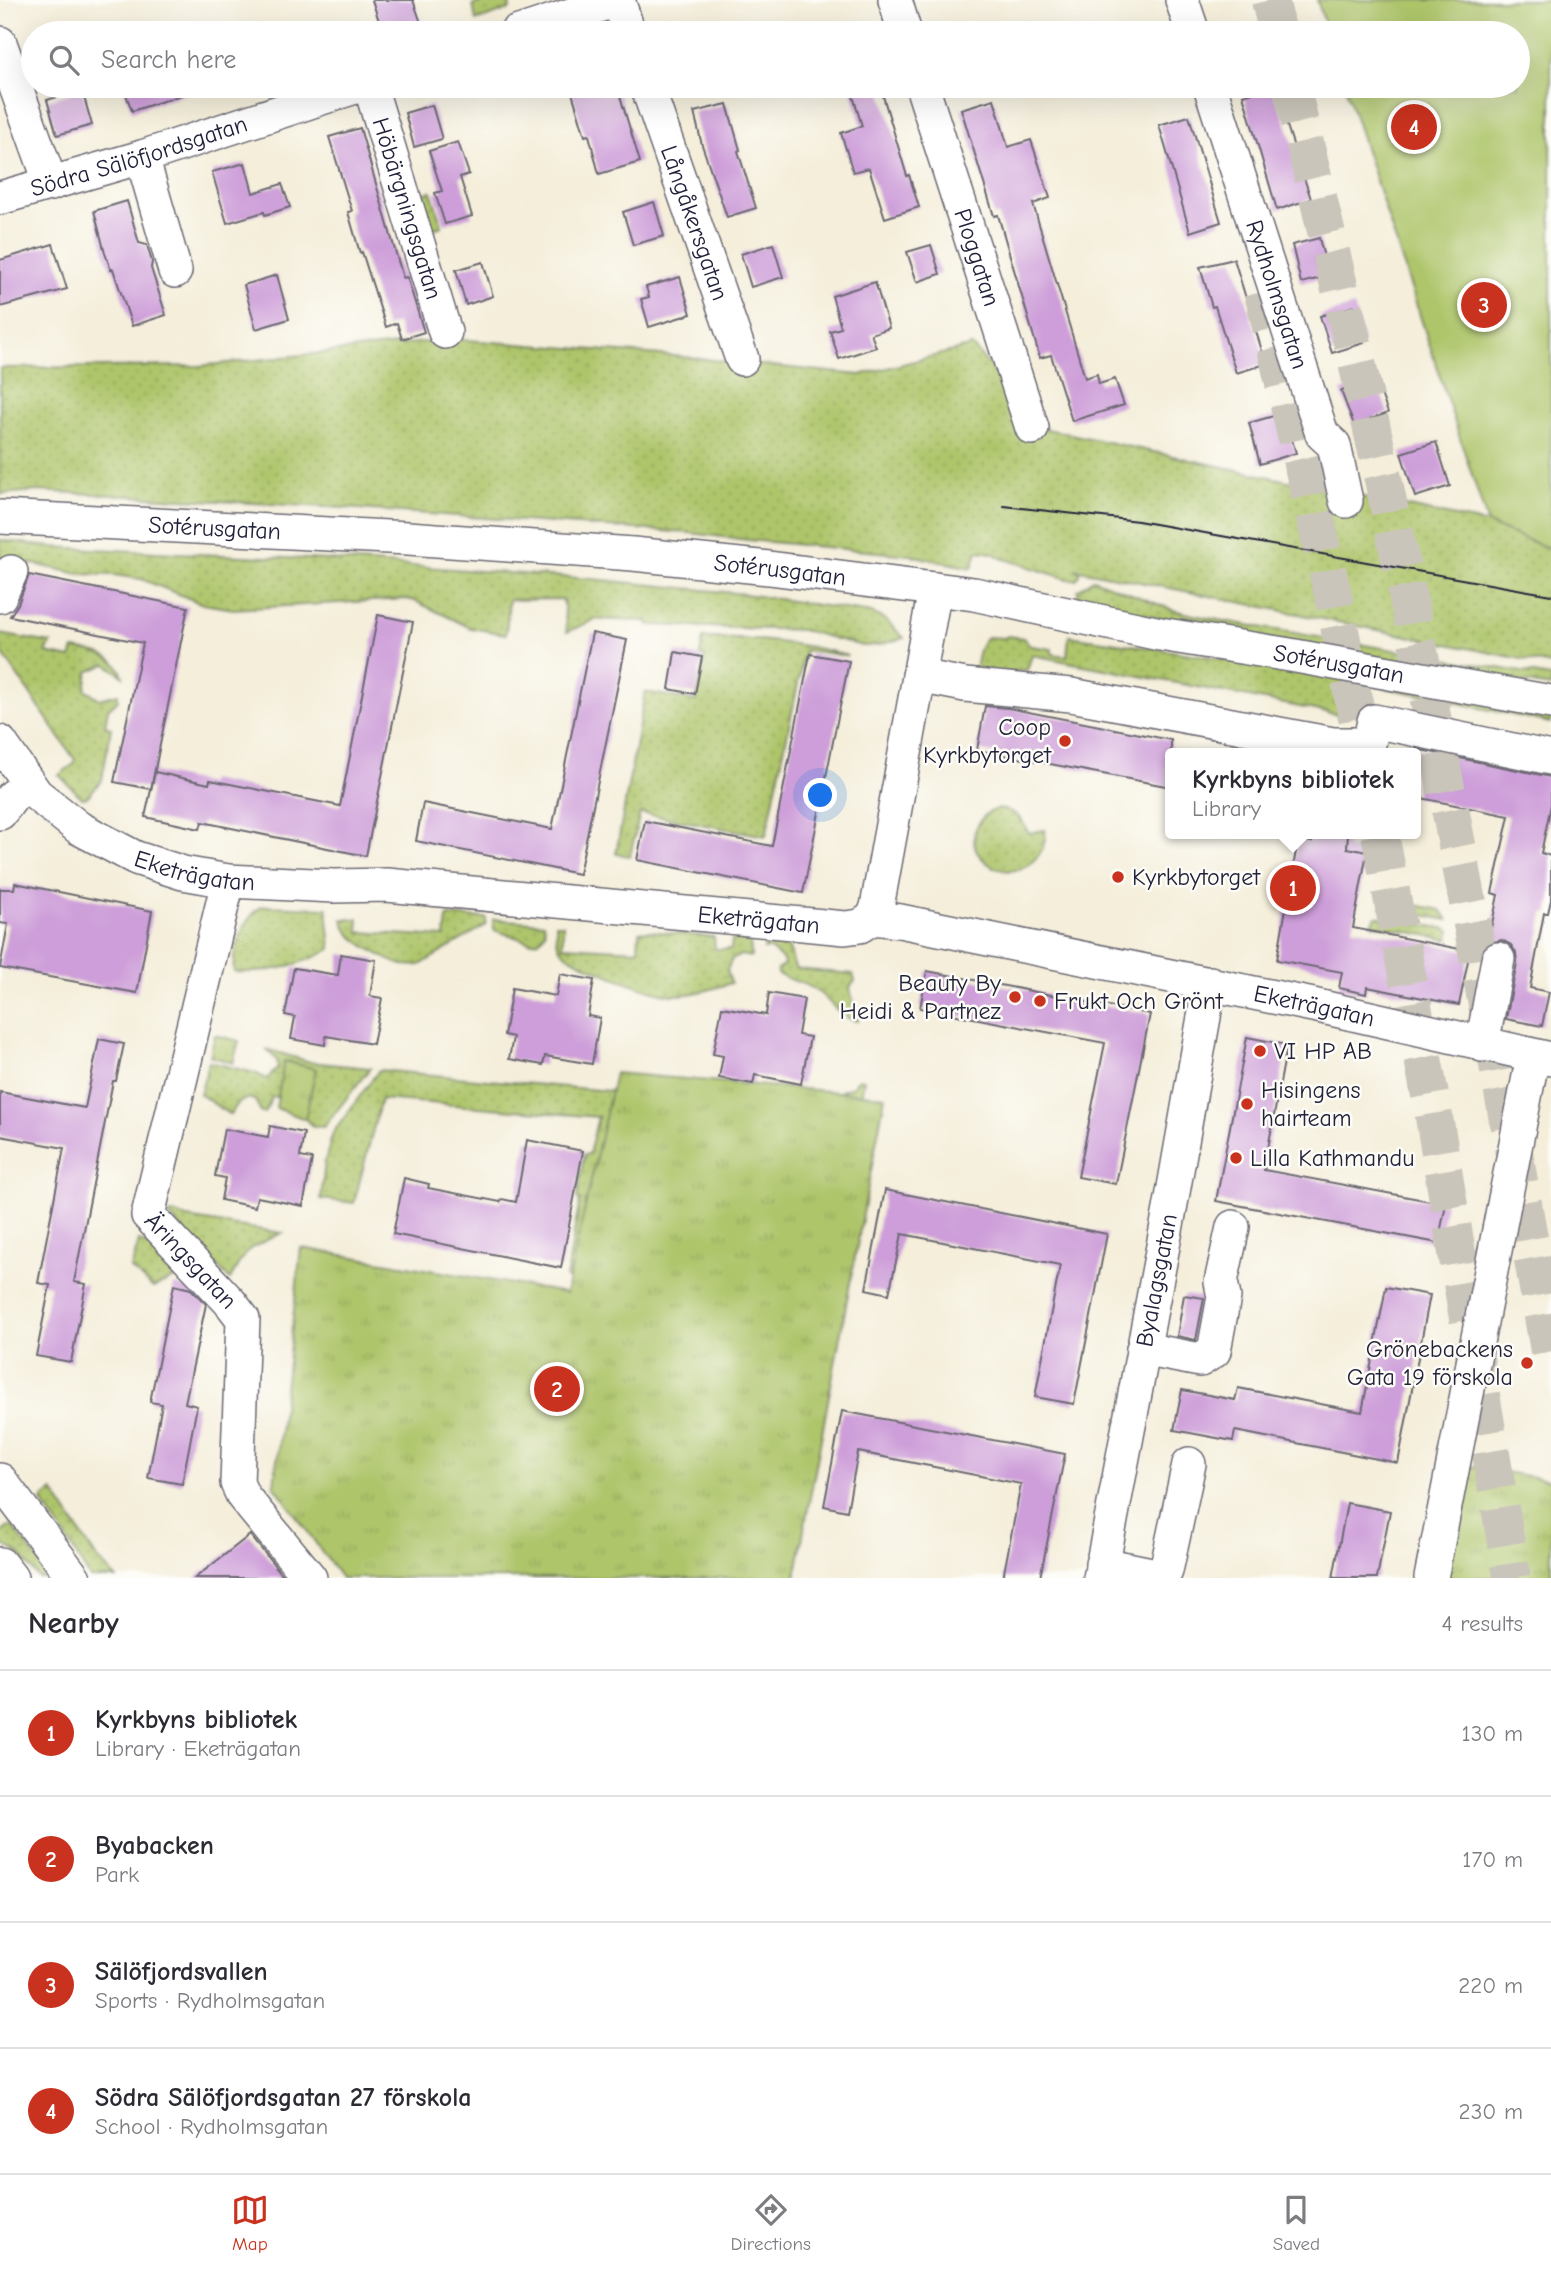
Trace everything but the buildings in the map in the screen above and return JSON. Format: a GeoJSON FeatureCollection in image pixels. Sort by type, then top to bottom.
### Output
{"type":"FeatureCollection","features":[{"type":"Feature","properties":{"kind":"street"},"geometry":{"type":"LineString","coordinates":[[553,21],[617,0],[625,21]]}},
{"type":"Feature","properties":{"kind":"street"},"geometry":{"type":"LineString","coordinates":[[895,0],[901,21]]}},
{"type":"Feature","properties":{"kind":"street"},"geometry":{"type":"LineString","coordinates":[[1182,0],[1189,21]]}},
{"type":"Feature","properties":{"kind":"street"},"geometry":{"type":"LineString","coordinates":[[0,43],[51,184]]}},
{"type":"Feature","properties":{"kind":"street","name":"Södra Sälöfjordsgatan"},"geometry":{"type":"LineString","coordinates":[[0,198],[142,157],[321,98]]}},
{"type":"Feature","properties":{"kind":"street","name":"Höbärgningsgatan"},"geometry":{"type":"LineString","coordinates":[[374,98],[445,332]]}},
{"type":"Feature","properties":{"kind":"street","name":"Långåkersgatan"},"geometry":{"type":"LineString","coordinates":[[651,98],[742,359]]}},
{"type":"Feature","properties":{"kind":"street","name":"Ploggatan"},"geometry":{"type":"LineString","coordinates":[[926,98],[1032,428]]}},
{"type":"Feature","properties":{"kind":"street","name":"Rydholmsgatan"},"geometry":{"type":"LineString","coordinates":[[1214,98],[1322,434],[1334,445],[1346,501]]}},
{"type":"Feature","properties":{"kind":"street"},"geometry":{"type":"LineString","coordinates":[[142,157],[175,271]]}},
{"type":"Feature","properties":{"kind":"street","name":"Sotérusgatan"},"geometry":{"type":"LineString","coordinates":[[0,517],[408,538],[620,553],[769,568],[974,594],[1160,634],[1290,654],[1551,702]]}},
{"type":"Feature","properties":{"kind":"street"},"geometry":{"type":"LineString","coordinates":[[873,918],[935,589]]}},
{"type":"Feature","properties":{"kind":"street"},"geometry":{"type":"LineString","coordinates":[[919,676],[965,685],[1071,695],[1334,744],[1369,744],[1374,721],[1551,758]]}},
{"type":"Feature","properties":{"kind":"street","name":"Eketrägatan"},"geometry":{"type":"LineString","coordinates":[[0,741],[36,794],[79,828],[136,858],[183,873],[228,881],[334,886],[387,885],[845,928],[860,926],[873,918],[900,921],[1210,983],[1542,1057]]}},
{"type":"Feature","properties":{"kind":"street"},"geometry":{"type":"LineString","coordinates":[[0,813],[13,796],[29,785]]}},
{"type":"Feature","properties":{"kind":"street","name":"Äringsgatan"},"geometry":{"type":"LineString","coordinates":[[228,881],[148,1215],[243,1319],[237,1483],[243,1496],[310,1578]]}},
{"type":"Feature","properties":{"kind":"street"},"geometry":{"type":"LineString","coordinates":[[1482,1045],[1498,959]]}},
{"type":"Feature","properties":{"kind":"street","name":"Byalagsgatan"},"geometry":{"type":"LineString","coordinates":[[1101,1571],[1210,983]]}},
{"type":"Feature","properties":{"kind":"street"},"geometry":{"type":"LineString","coordinates":[[1431,1578],[1542,1057]]}},
{"type":"Feature","properties":{"kind":"street"},"geometry":{"type":"LineString","coordinates":[[1143,1349],[1200,1360],[1214,1351],[1224,1297],[1221,1282],[1233,1227]]}},
{"type":"Feature","properties":{"kind":"street"},"geometry":{"type":"LineString","coordinates":[[1101,1571],[1156,1575],[1166,1571],[1189,1464]]}},
{"type":"Feature","properties":{"kind":"street"},"geometry":{"type":"LineString","coordinates":[[0,1480],[74,1578]]}},
{"type":"Feature","properties":{"kind":"street"},"geometry":{"type":"LineString","coordinates":[[0,1564],[11,1578]]}},
{"type":"Feature","properties":{"kind":"green space"},"geometry":{"type":"Polygon","coordinates":[[[491,0],[509,0],[510,9],[476,21],[473,5],[491,0]]]}},
{"type":"Feature","properties":{"kind":"green space"},"geometry":{"type":"Polygon","coordinates":[[[1317,0],[1551,0],[1551,549],[1488,524],[1349,98],[1530,98],[1530,21],[1324,21],[1317,0]]]}},
{"type":"Feature","properties":{"kind":"green space"},"geometry":{"type":"Polygon","coordinates":[[[431,191],[442,226],[431,230],[420,195],[431,191]]]}},
{"type":"Feature","properties":{"kind":"green space"},"geometry":{"type":"Polygon","coordinates":[[[453,339],[674,356],[860,375],[972,346],[1047,429],[1488,524],[1551,549],[1551,665],[1075,569],[1080,575],[1076,580],[1071,580],[1001,558],[993,553],[977,551],[972,568],[910,555],[690,533],[345,508],[38,491],[0,494],[0,368],[199,366],[453,339]]]}},
{"type":"Feature","properties":{"kind":"green space"},"geometry":{"type":"Polygon","coordinates":[[[0,540],[51,547],[329,560],[592,579],[745,594],[871,613],[886,620],[904,638],[863,646],[802,630],[650,625],[646,621],[596,619],[567,632],[563,599],[509,600],[506,634],[471,628],[406,599],[233,609],[203,604],[141,579],[79,574],[34,564],[21,565],[0,577],[0,540]]]}},
{"type":"Feature","properties":{"kind":"green space"},"geometry":{"type":"Polygon","coordinates":[[[1093,579],[1173,610],[1551,677],[1551,687],[1177,623],[1085,601],[1078,596],[1078,590],[1093,579]]]}},
{"type":"Feature","properties":{"kind":"green space"},"geometry":{"type":"Polygon","coordinates":[[[0,634],[51,643],[46,653],[71,658],[74,649],[103,655],[120,669],[123,676],[106,664],[88,672],[85,689],[100,699],[118,694],[118,700],[108,709],[105,726],[111,728],[102,780],[87,797],[82,798],[59,775],[74,764],[75,760],[0,650],[0,634]]]}},
{"type":"Feature","properties":{"kind":"green space"},"geometry":{"type":"Polygon","coordinates":[[[1069,636],[1310,673],[1551,716],[1551,723],[1358,682],[1346,716],[1032,655],[1027,670],[994,676],[976,674],[978,654],[984,640],[987,637],[1023,638],[1031,646],[1052,649],[1052,654],[1067,656],[1069,636]]]}},
{"type":"Feature","properties":{"kind":"green space"},"geometry":{"type":"Polygon","coordinates":[[[703,638],[794,644],[848,656],[805,650],[766,836],[640,813],[630,856],[616,854],[645,692],[696,701],[705,656],[700,655],[703,638]]]}},
{"type":"Feature","properties":{"kind":"green space"},"geometry":{"type":"Polygon","coordinates":[[[999,809],[1017,816],[1028,833],[1045,830],[1042,850],[1027,866],[1002,870],[982,858],[976,848],[974,837],[978,825],[989,813],[999,809]]]}},
{"type":"Feature","properties":{"kind":"green space"},"geometry":{"type":"Polygon","coordinates":[[[1392,901],[1441,910],[1448,920],[1382,907],[1392,901]]]}},
{"type":"Feature","properties":{"kind":"green space"},"geometry":{"type":"Polygon","coordinates":[[[263,906],[327,908],[331,949],[309,960],[284,967],[259,972],[234,972],[235,955],[241,935],[250,917],[263,906]]]}},
{"type":"Feature","properties":{"kind":"green space"},"geometry":{"type":"Polygon","coordinates":[[[449,916],[486,918],[486,925],[420,965],[403,965],[375,953],[354,938],[343,919],[358,919],[359,932],[445,937],[449,916]]]}},
{"type":"Feature","properties":{"kind":"green space"},"geometry":{"type":"Polygon","coordinates":[[[1376,916],[1447,929],[1450,931],[1449,940],[1372,924],[1376,916]]]}},
{"type":"Feature","properties":{"kind":"green space"},"geometry":{"type":"Polygon","coordinates":[[[493,919],[544,923],[545,932],[539,941],[530,942],[494,930],[493,919]]]}},
{"type":"Feature","properties":{"kind":"green space"},"geometry":{"type":"Polygon","coordinates":[[[556,924],[563,924],[563,946],[638,950],[639,932],[649,931],[714,937],[715,949],[731,949],[732,940],[750,941],[751,957],[741,955],[732,959],[727,970],[731,983],[673,995],[649,990],[614,977],[569,956],[558,944],[556,924]]]}},
{"type":"Feature","properties":{"kind":"green space"},"geometry":{"type":"Polygon","coordinates":[[[766,944],[787,946],[796,969],[853,974],[855,981],[850,991],[858,1012],[858,1021],[845,1016],[814,989],[778,974],[777,970],[784,965],[783,960],[770,949],[764,949],[766,944]]]}},
{"type":"Feature","properties":{"kind":"green space"},"geometry":{"type":"Polygon","coordinates":[[[215,1035],[239,1041],[233,1063],[210,1056],[215,1035]]]}},
{"type":"Feature","properties":{"kind":"green space"},"geometry":{"type":"Polygon","coordinates":[[[266,1049],[310,1062],[370,1068],[324,1127],[313,1126],[305,1119],[315,1069],[286,1061],[278,1097],[272,1097],[265,1113],[261,1113],[256,1101],[249,1098],[239,1102],[230,1115],[200,1094],[209,1062],[255,1073],[267,1079],[278,1068],[277,1060],[266,1049]]]}},
{"type":"Feature","properties":{"kind":"green space"},"geometry":{"type":"Polygon","coordinates":[[[284,1061],[316,1069],[305,1119],[276,1108],[284,1061]]]}},
{"type":"Feature","properties":{"kind":"green space"},"geometry":{"type":"Polygon","coordinates":[[[379,1070],[784,1107],[823,1098],[852,1087],[859,1079],[864,1080],[813,1359],[791,1362],[566,1278],[580,1200],[577,1198],[584,1155],[589,1154],[598,1117],[381,1099],[354,1203],[321,1199],[325,1161],[333,1133],[379,1070]]]}},
{"type":"Feature","properties":{"kind":"green space"},"geometry":{"type":"Polygon","coordinates":[[[615,1073],[885,1096],[795,1578],[341,1578],[274,1485],[301,1248],[566,1293],[615,1073]]]}},
{"type":"Feature","properties":{"kind":"green space"},"geometry":{"type":"Polygon","coordinates":[[[173,1213],[187,1218],[282,1233],[250,1250],[240,1261],[230,1280],[169,1215],[173,1213]]]}},
{"type":"Feature","properties":{"kind":"green space"},"geometry":{"type":"Polygon","coordinates":[[[139,1241],[153,1248],[155,1245],[169,1258],[167,1262],[174,1268],[178,1265],[183,1274],[153,1288],[131,1269],[139,1241]]]}},
{"type":"Feature","properties":{"kind":"green space"},"geometry":{"type":"Polygon","coordinates":[[[1464,1465],[1551,1480],[1551,1578],[1443,1578],[1464,1465]]]}},
{"type":"Feature","properties":{"kind":"green space"},"geometry":{"type":"Polygon","coordinates":[[[53,1491],[96,1557],[116,1578],[90,1578],[42,1502],[43,1498],[53,1491]]]}},
{"type":"Feature","properties":{"kind":"green space"},"geometry":{"type":"Polygon","coordinates":[[[11,1525],[52,1578],[39,1578],[19,1554],[0,1543],[0,1534],[11,1525]]]}},
{"type":"Feature","properties":{"kind":"tunnel"},"geometry":{"type":"LineString","coordinates":[[1270,0],[1275,21]]}},
{"type":"Feature","properties":{"kind":"tunnel"},"geometry":{"type":"LineString","coordinates":[[1294,98],[1359,372],[1418,647],[1551,1362]]}},
{"type":"Feature","properties":{"kind":"tunnel"},"geometry":{"type":"LineString","coordinates":[[1263,292],[1334,600],[1363,748]]}},
{"type":"Feature","properties":{"kind":"tunnel"},"geometry":{"type":"LineString","coordinates":[[1381,839],[1433,1111],[1512,1578]]}},
{"type":"Feature","properties":{"kind":"tram line"},"geometry":{"type":"LineString","coordinates":[[1004,506],[1138,521],[1551,595]]}},
{"type":"Feature","properties":{"kind":"place","name":"Södra Sälöfjordsgatan 27 förskola"},"geometry":{"type":"Point","coordinates":[1414,127]}},
{"type":"Feature","properties":{"kind":"place","name":"Sälöfjordsvallen"},"geometry":{"type":"Point","coordinates":[1484,305]}},
{"type":"Feature","properties":{"kind":"place","name":"Coop Kyrkbytorget"},"geometry":{"type":"Point","coordinates":[1065,741]}},
{"type":"Feature","properties":{"kind":"place","name":"Kyrkbytorget"},"geometry":{"type":"Point","coordinates":[1118,877]}},
{"type":"Feature","properties":{"kind":"place","name":"Kyrkbyns bibliotek"},"geometry":{"type":"Point","coordinates":[1293,888]}},
{"type":"Feature","properties":{"kind":"place","name":"Beauty By Heidi & Partnez"},"geometry":{"type":"Point","coordinates":[1015,997]}},
{"type":"Feature","properties":{"kind":"place","name":"Frukt Och Grönt"},"geometry":{"type":"Point","coordinates":[1040,1001]}},
{"type":"Feature","properties":{"kind":"place","name":"VI HP AB"},"geometry":{"type":"Point","coordinates":[1260,1051]}},
{"type":"Feature","properties":{"kind":"place","name":"Hisingens hairteam"},"geometry":{"type":"Point","coordinates":[1247,1104]}},
{"type":"Feature","properties":{"kind":"place","name":"Lilla Kathmandu"},"geometry":{"type":"Point","coordinates":[1236,1158]}},
{"type":"Feature","properties":{"kind":"place","name":"Grönebackens Gata 19 förskola"},"geometry":{"type":"Point","coordinates":[1527,1363]}},
{"type":"Feature","properties":{"kind":"place","name":"Byabacken"},"geometry":{"type":"Point","coordinates":[557,1389]}}]}
